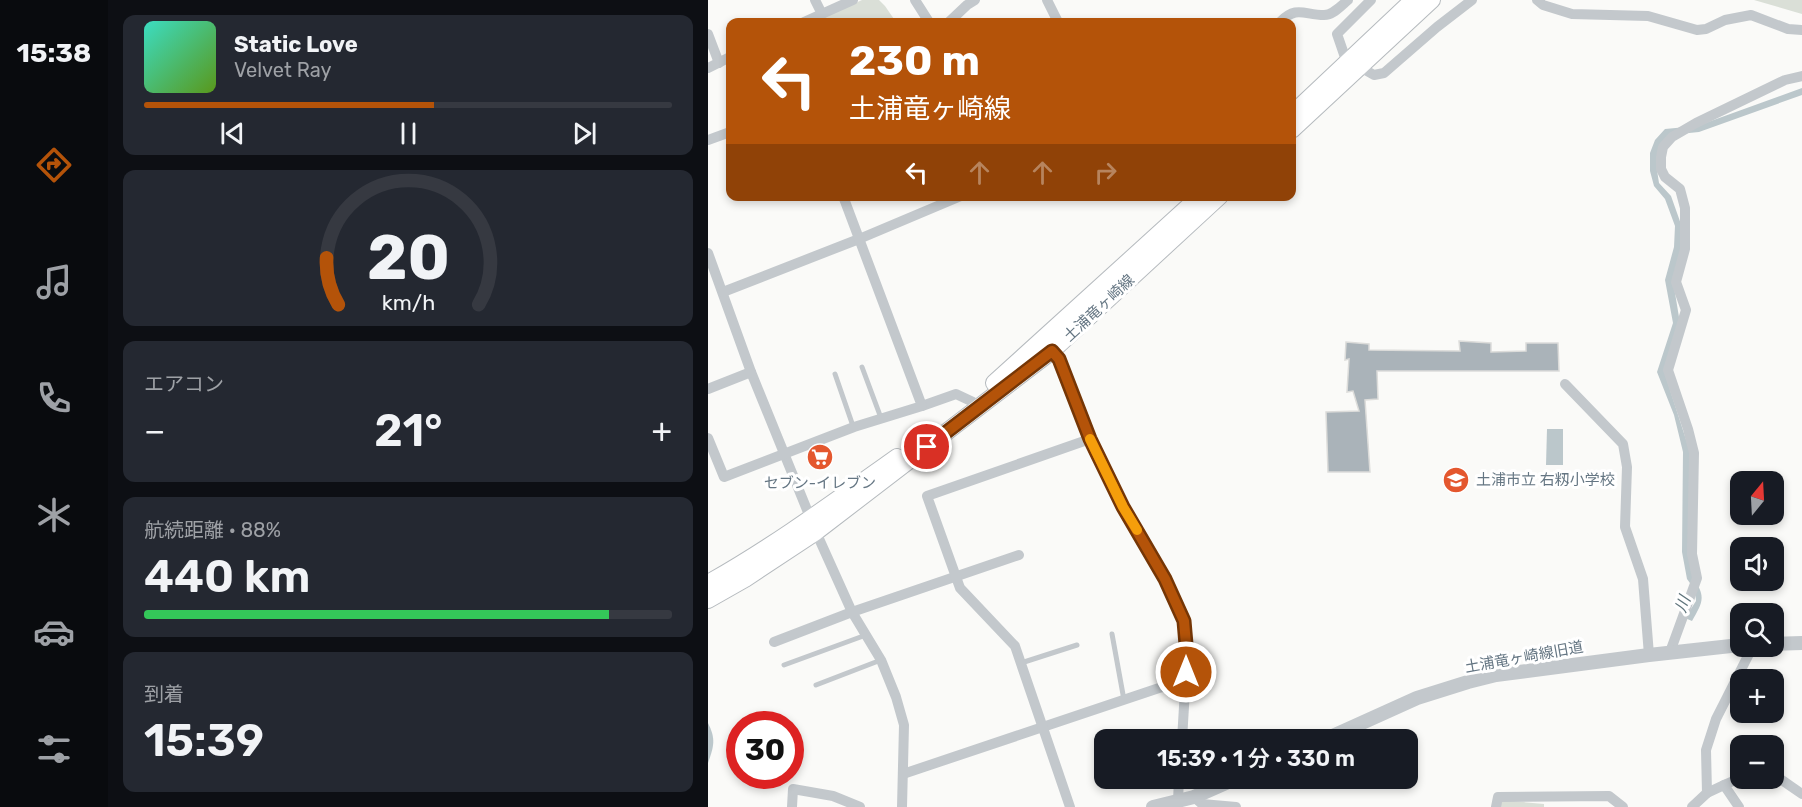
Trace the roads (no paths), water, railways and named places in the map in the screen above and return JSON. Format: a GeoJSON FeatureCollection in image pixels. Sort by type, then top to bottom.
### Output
{"type":"FeatureCollection","features":[{"type":"Feature","properties":{"kind":"main road"},"geometry":{"type":"LineString","coordinates":[[1296,126],[1413,0]]}},
{"type":"Feature","properties":{"kind":"main road"},"geometry":{"type":"LineString","coordinates":[[1296,111],[1432,0]]}},
{"type":"Feature","properties":{"kind":"main road","name":"土浦竜ヶ崎線"},"geometry":{"type":"LineString","coordinates":[[708,600],[745,579],[1048,345],[1195,201]]}},
{"type":"Feature","properties":{"kind":"main road","name":"土浦竜ヶ崎線"},"geometry":{"type":"LineString","coordinates":[[708,583],[814,525],[1048,345],[1214,201]]}},
{"type":"Feature","properties":{"kind":"street"},"geometry":{"type":"LineString","coordinates":[[815,0],[822,14]]}},
{"type":"Feature","properties":{"kind":"street"},"geometry":{"type":"LineString","coordinates":[[813,18],[853,0]]}},
{"type":"Feature","properties":{"kind":"street"},"geometry":{"type":"LineString","coordinates":[[915,0],[926,18]]}},
{"type":"Feature","properties":{"kind":"street"},"geometry":{"type":"LineString","coordinates":[[953,18],[975,0]]}},
{"type":"Feature","properties":{"kind":"street"},"geometry":{"type":"LineString","coordinates":[[1047,0],[1056,18]]}},
{"type":"Feature","properties":{"kind":"street"},"geometry":{"type":"LineString","coordinates":[[1284,18],[1297,11],[1325,15],[1334,12],[1348,0]]}},
{"type":"Feature","properties":{"kind":"street"},"geometry":{"type":"LineString","coordinates":[[1371,0],[1337,34],[1354,65],[1374,75],[1384,73],[1472,0]]}},
{"type":"Feature","properties":{"kind":"street"},"geometry":{"type":"LineString","coordinates":[[1537,0],[1543,5],[1572,14],[1648,16],[1697,30],[1706,29],[1725,20],[1751,15],[1788,29],[1802,30]]}},
{"type":"Feature","properties":{"kind":"street"},"geometry":{"type":"LineString","coordinates":[[708,34],[719,63]]}},
{"type":"Feature","properties":{"kind":"street"},"geometry":{"type":"LineString","coordinates":[[708,68],[726,59]]}},
{"type":"Feature","properties":{"kind":"street"},"geometry":{"type":"LineString","coordinates":[[1671,652],[1697,578],[1692,554],[1694,453],[1668,370],[1686,310],[1676,282],[1685,249],[1685,208],[1680,189],[1665,177],[1660,169],[1661,157],[1664,147],[1672,137],[1696,123],[1785,80],[1802,76]]}},
{"type":"Feature","properties":{"kind":"street"},"geometry":{"type":"LineString","coordinates":[[708,140],[726,133]]}},
{"type":"Feature","properties":{"kind":"street"},"geometry":{"type":"LineString","coordinates":[[845,201],[922,406]]}},
{"type":"Feature","properties":{"kind":"street"},"geometry":{"type":"LineString","coordinates":[[723,292],[949,201]]}},
{"type":"Feature","properties":{"kind":"street"},"geometry":{"type":"LineString","coordinates":[[708,253],[751,372],[814,525],[852,612],[881,660],[896,697],[904,725],[902,807]]}},
{"type":"Feature","properties":{"kind":"street"},"geometry":{"type":"LineString","coordinates":[[1048,345],[1059,359],[1090,439],[1123,507],[1165,579],[1184,621],[1187,656],[1183,729]]}},
{"type":"Feature","properties":{"kind":"street"},"geometry":{"type":"LineString","coordinates":[[708,389],[751,372]]}},
{"type":"Feature","properties":{"kind":"street"},"geometry":{"type":"LineString","coordinates":[[1565,384],[1623,444],[1627,467],[1625,527],[1643,579],[1649,655]]}},
{"type":"Feature","properties":{"kind":"street"},"geometry":{"type":"LineString","coordinates":[[708,438],[724,477],[854,427],[956,394],[973,402]]}},
{"type":"Feature","properties":{"kind":"street"},"geometry":{"type":"LineString","coordinates":[[1070,807],[1015,646],[960,588],[927,496],[1090,439]]}},
{"type":"Feature","properties":{"kind":"street"},"geometry":{"type":"LineString","coordinates":[[774,642],[852,612],[1019,555]]}},
{"type":"Feature","properties":{"kind":"street"},"geometry":{"type":"LineString","coordinates":[[1784,644],[1802,643]]}},
{"type":"Feature","properties":{"kind":"street","name":"土浦竜ヶ崎線旧道"},"geometry":{"type":"LineString","coordinates":[[1346,729],[1418,698],[1468,682],[1529,670],[1730,646]]}},
{"type":"Feature","properties":{"kind":"street"},"geometry":{"type":"LineString","coordinates":[[1707,793],[1706,750],[1716,719],[1747,657]]}},
{"type":"Feature","properties":{"kind":"street"},"geometry":{"type":"LineString","coordinates":[[903,774],[1162,687],[1185,689]]}},
{"type":"Feature","properties":{"kind":"street"},"geometry":{"type":"LineString","coordinates":[[1692,807],[1707,793],[1730,782]]}},
{"type":"Feature","properties":{"kind":"street"},"geometry":{"type":"LineString","coordinates":[[1784,782],[1802,794]]}},
{"type":"Feature","properties":{"kind":"street"},"geometry":{"type":"LineString","coordinates":[[1724,785],[1739,807]]}},
{"type":"Feature","properties":{"kind":"street"},"geometry":{"type":"LineString","coordinates":[[792,807],[793,789],[833,796],[860,807]]}},
{"type":"Feature","properties":{"kind":"street"},"geometry":{"type":"LineString","coordinates":[[1178,801],[1179,789]]}},
{"type":"Feature","properties":{"kind":"street"},"geometry":{"type":"LineString","coordinates":[[1153,807],[1194,797],[1212,789]]}},
{"type":"Feature","properties":{"kind":"street"},"geometry":{"type":"LineString","coordinates":[[1496,807],[1498,797],[1610,796],[1623,807]]}},
{"type":"Feature","properties":{"kind":"street"},"geometry":{"type":"LineString","coordinates":[[1194,797],[1202,804],[1236,807]]}},
{"type":"Feature","properties":{"kind":"lane"},"geometry":{"type":"LineString","coordinates":[[862,367],[881,418]]}},
{"type":"Feature","properties":{"kind":"lane"},"geometry":{"type":"LineString","coordinates":[[835,374],[854,427]]}},
{"type":"Feature","properties":{"kind":"lane"},"geometry":{"type":"LineString","coordinates":[[1112,634],[1124,700]]}},
{"type":"Feature","properties":{"kind":"lane"},"geometry":{"type":"LineString","coordinates":[[784,665],[866,635]]}},
{"type":"Feature","properties":{"kind":"lane"},"geometry":{"type":"LineString","coordinates":[[1021,663],[1077,645]]}},
{"type":"Feature","properties":{"kind":"lane"},"geometry":{"type":"LineString","coordinates":[[816,685],[881,660]]}},
{"type":"Feature","properties":{"kind":"place","name":"セブン-イレブン"},"geometry":{"type":"Point","coordinates":[820,457]}},
{"type":"Feature","properties":{"kind":"place","name":"土浦市立 右籾小学校"},"geometry":{"type":"Point","coordinates":[1456,480]}},
{"type":"Feature","properties":{"kind":"water label","name":"川"},"geometry":{"type":"Point","coordinates":[1682,604]}}]}
